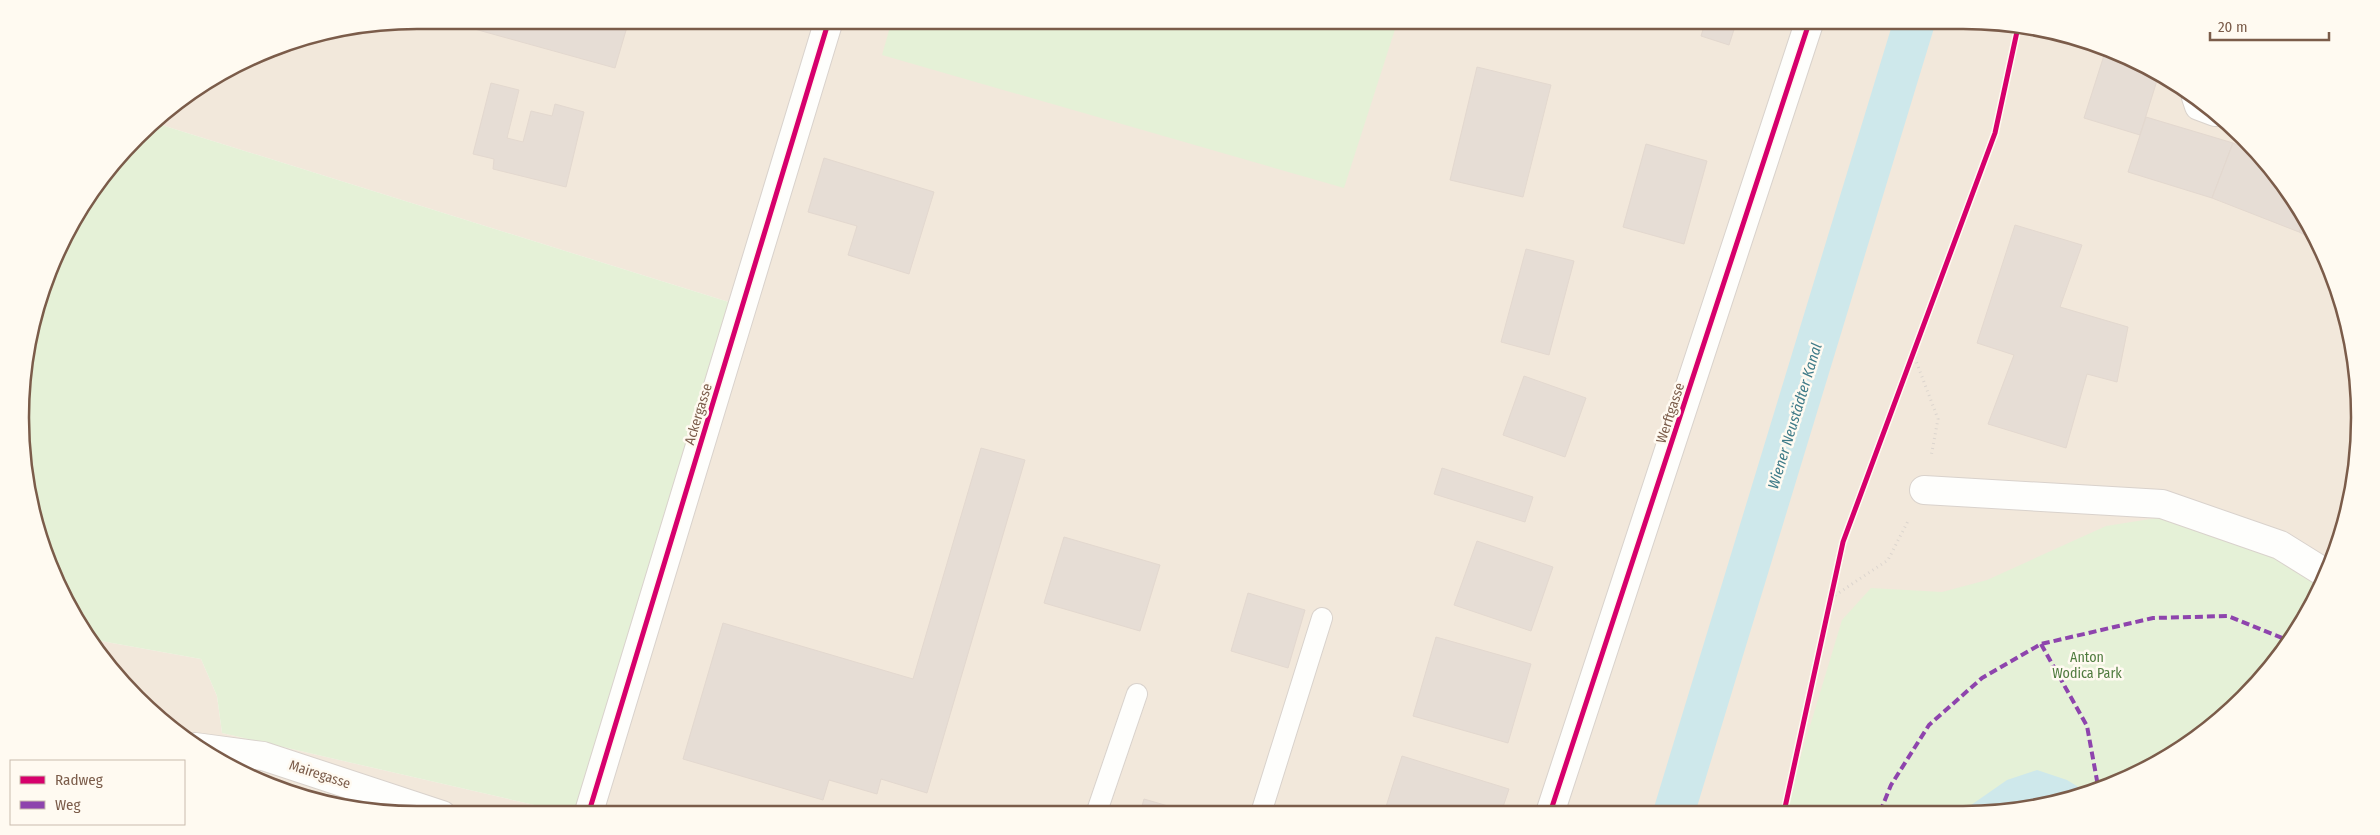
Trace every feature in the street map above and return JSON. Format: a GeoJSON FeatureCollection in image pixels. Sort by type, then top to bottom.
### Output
{"type":"FeatureCollection","features":[{"type":"Feature","properties":{"kind":"street","name":"Ackergasse"},"geometry":{"type":"LineString","coordinates":[[591,806],[826,29]]}},
{"type":"Feature","properties":{"kind":"street","name":"Werftgasse"},"geometry":{"type":"LineString","coordinates":[[1552,806],[1807,29]]}},
{"type":"Feature","properties":{"kind":"street"},"geometry":{"type":"LineString","coordinates":[[1924,490],[2162,504],[2280,545],[2320,570]]}},
{"type":"Feature","properties":{"kind":"street","name":"Mairegasse"},"geometry":{"type":"LineString","coordinates":[[216,750],[263,756],[414,806]]}},
{"type":"Feature","properties":{"kind":"lane"},"geometry":{"type":"LineString","coordinates":[[1263,806],[1322,618]]}},
{"type":"Feature","properties":{"kind":"lane"},"geometry":{"type":"LineString","coordinates":[[1099,806],[1137,694]]}},
{"type":"Feature","properties":{"kind":"path"},"geometry":{"type":"LineString","coordinates":[[1909,362],[1916,344]]}},
{"type":"Feature","properties":{"kind":"path"},"geometry":{"type":"LineString","coordinates":[[1828,607],[1832,588]]}},
{"type":"Feature","properties":{"kind":"shaded area"},"geometry":{"type":"Polygon","coordinates":[[[1962,29],[2013,32],[2038,36],[2087,49],[2111,58],[2157,81],[2178,94],[2219,125],[2255,161],[2271,181],[2299,223],[2311,246],[2322,269],[2338,317],[2348,367],[2350,392],[2351,418],[2348,468],[2338,518],[2322,566],[2299,612],[2286,633],[2255,674],[2219,710],[2178,741],[2157,754],[2111,777],[2087,786],[2038,799],[2013,803],[1962,806],[592,806],[732,303],[161,125],[202,94],[223,81],[269,58],[293,49],[342,36],[392,30],[1962,29]]]}},
{"type":"Feature","properties":{"kind":"shaded area"},"geometry":{"type":"Polygon","coordinates":[[[100,642],[201,659],[217,696],[222,733],[539,806],[418,806],[367,803],[342,799],[293,786],[269,777],[223,754],[181,726],[161,710],[125,674],[100,642]]]}},
{"type":"Feature","properties":{"kind":"green space"},"geometry":{"type":"Polygon","coordinates":[[[889,29],[1395,29],[1344,188],[882,55],[889,29]]]}},
{"type":"Feature","properties":{"kind":"green space"},"geometry":{"type":"Polygon","coordinates":[[[161,125],[732,303],[581,806],[539,806],[222,733],[217,696],[201,659],[101,641],[81,612],[69,589],[58,566],[42,518],[32,468],[30,443],[29,418],[32,367],[36,342],[49,293],[58,269],[81,223],[94,202],[125,161],[161,125]]]}},
{"type":"Feature","properties":{"kind":"green space","name":"Anton Wodica Park"},"geometry":{"type":"Polygon","coordinates":[[[2163,517],[2274,556],[2315,582],[2299,612],[2271,654],[2255,674],[2219,710],[2178,741],[2157,754],[2111,777],[2063,793],[2013,803],[1962,806],[1786,806],[1842,620],[1871,588],[1942,592],[1987,580],[2106,526],[2163,517]]]}},
{"type":"Feature","properties":{"kind":"water"},"geometry":{"type":"Polygon","coordinates":[[[2037,770],[2067,780],[2080,788],[2038,799],[2013,803],[1970,806],[2007,780],[2037,770]]]}},
{"type":"Feature","properties":{"kind":"building"},"geometry":{"type":"Polygon","coordinates":[[[474,29],[626,29],[615,68],[474,29]]]}},
{"type":"Feature","properties":{"kind":"building"},"geometry":{"type":"Polygon","coordinates":[[[1703,29],[1734,29],[1729,45],[1701,36],[1703,29]]]}},
{"type":"Feature","properties":{"kind":"building"},"geometry":{"type":"Polygon","coordinates":[[[2104,55],[2157,81],[2140,135],[2084,118],[2104,55]]]}},
{"type":"Feature","properties":{"kind":"building"},"geometry":{"type":"Polygon","coordinates":[[[1477,67],[1551,85],[1523,197],[1450,180],[1477,67]]]}},
{"type":"Feature","properties":{"kind":"building"},"geometry":{"type":"Polygon","coordinates":[[[491,83],[519,90],[507,138],[523,142],[531,111],[552,116],[555,104],[584,112],[566,187],[493,169],[494,159],[473,154],[491,83]]]}},
{"type":"Feature","properties":{"kind":"building"},"geometry":{"type":"Polygon","coordinates":[[[2146,117],[2233,143],[2212,198],[2128,172],[2146,117]]]}},
{"type":"Feature","properties":{"kind":"building"},"geometry":{"type":"Polygon","coordinates":[[[2233,143],[2240,146],[2255,161],[2286,202],[2301,227],[2299,232],[2212,198],[2233,143]]]}},
{"type":"Feature","properties":{"kind":"building"},"geometry":{"type":"Polygon","coordinates":[[[1646,144],[1707,161],[1684,244],[1623,227],[1646,144]]]}},
{"type":"Feature","properties":{"kind":"building"},"geometry":{"type":"Polygon","coordinates":[[[824,158],[934,192],[909,274],[848,255],[857,226],[808,212],[824,158]]]}},
{"type":"Feature","properties":{"kind":"building"},"geometry":{"type":"Polygon","coordinates":[[[2015,225],[2082,245],[2060,307],[2128,327],[2117,382],[2087,374],[2066,448],[1988,424],[2014,355],[1977,343],[2015,225]]]}},
{"type":"Feature","properties":{"kind":"building"},"geometry":{"type":"Polygon","coordinates":[[[2301,227],[2305,235],[2299,232],[2301,227]]]}},
{"type":"Feature","properties":{"kind":"building"},"geometry":{"type":"Polygon","coordinates":[[[1526,249],[1574,261],[1549,355],[1501,342],[1526,249]]]}},
{"type":"Feature","properties":{"kind":"building"},"geometry":{"type":"Polygon","coordinates":[[[1524,376],[1586,398],[1565,457],[1503,435],[1524,376]]]}},
{"type":"Feature","properties":{"kind":"building"},"geometry":{"type":"Polygon","coordinates":[[[981,448],[1025,460],[927,793],[881,779],[877,794],[829,780],[823,800],[683,759],[723,623],[913,679],[981,448]]]}},
{"type":"Feature","properties":{"kind":"building"},"geometry":{"type":"Polygon","coordinates":[[[1442,468],[1533,497],[1525,522],[1434,494],[1442,468]]]}},
{"type":"Feature","properties":{"kind":"building"},"geometry":{"type":"Polygon","coordinates":[[[1064,537],[1160,565],[1140,631],[1044,603],[1064,537]]]}},
{"type":"Feature","properties":{"kind":"building"},"geometry":{"type":"Polygon","coordinates":[[[1477,541],[1553,567],[1531,631],[1454,605],[1477,541]]]}},
{"type":"Feature","properties":{"kind":"building"},"geometry":{"type":"Polygon","coordinates":[[[1248,593],[1305,610],[1288,668],[1231,651],[1248,593]]]}},
{"type":"Feature","properties":{"kind":"building"},"geometry":{"type":"Polygon","coordinates":[[[1436,637],[1531,664],[1508,743],[1413,716],[1436,637]]]}},
{"type":"Feature","properties":{"kind":"building"},"geometry":{"type":"Polygon","coordinates":[[[1402,756],[1509,789],[1503,806],[1386,806],[1402,756]]]}},
{"type":"Feature","properties":{"kind":"building"},"geometry":{"type":"Polygon","coordinates":[[[1144,799],[1168,806],[1142,806],[1144,799]]]}},
{"type":"Feature","properties":{"kind":"waterway","name":"Wiener Neustädter Kanal"},"geometry":{"type":"LineString","coordinates":[[1676,806],[1912,29]]}},
{"type":"Feature","properties":{"kind":"marked path"},"geometry":{"type":"LineString","coordinates":[[1882,806],[1891,785],[1929,725],[1982,678],[2041,644],[2153,618],[2228,616],[2282,638]]}},
{"type":"Feature","properties":{"kind":"marked path"},"geometry":{"type":"LineString","coordinates":[[2041,644],[2087,726],[2097,782]]}},
{"type":"Feature","properties":{"kind":"cycle path"},"geometry":{"type":"LineString","coordinates":[[591,806],[826,29]]}},
{"type":"Feature","properties":{"kind":"cycle path"},"geometry":{"type":"LineString","coordinates":[[1552,806],[1807,29]]}},
{"type":"Feature","properties":{"kind":"cycle path"},"geometry":{"type":"LineString","coordinates":[[1785,806],[1843,542],[1995,133],[2017,33]]}}]}
